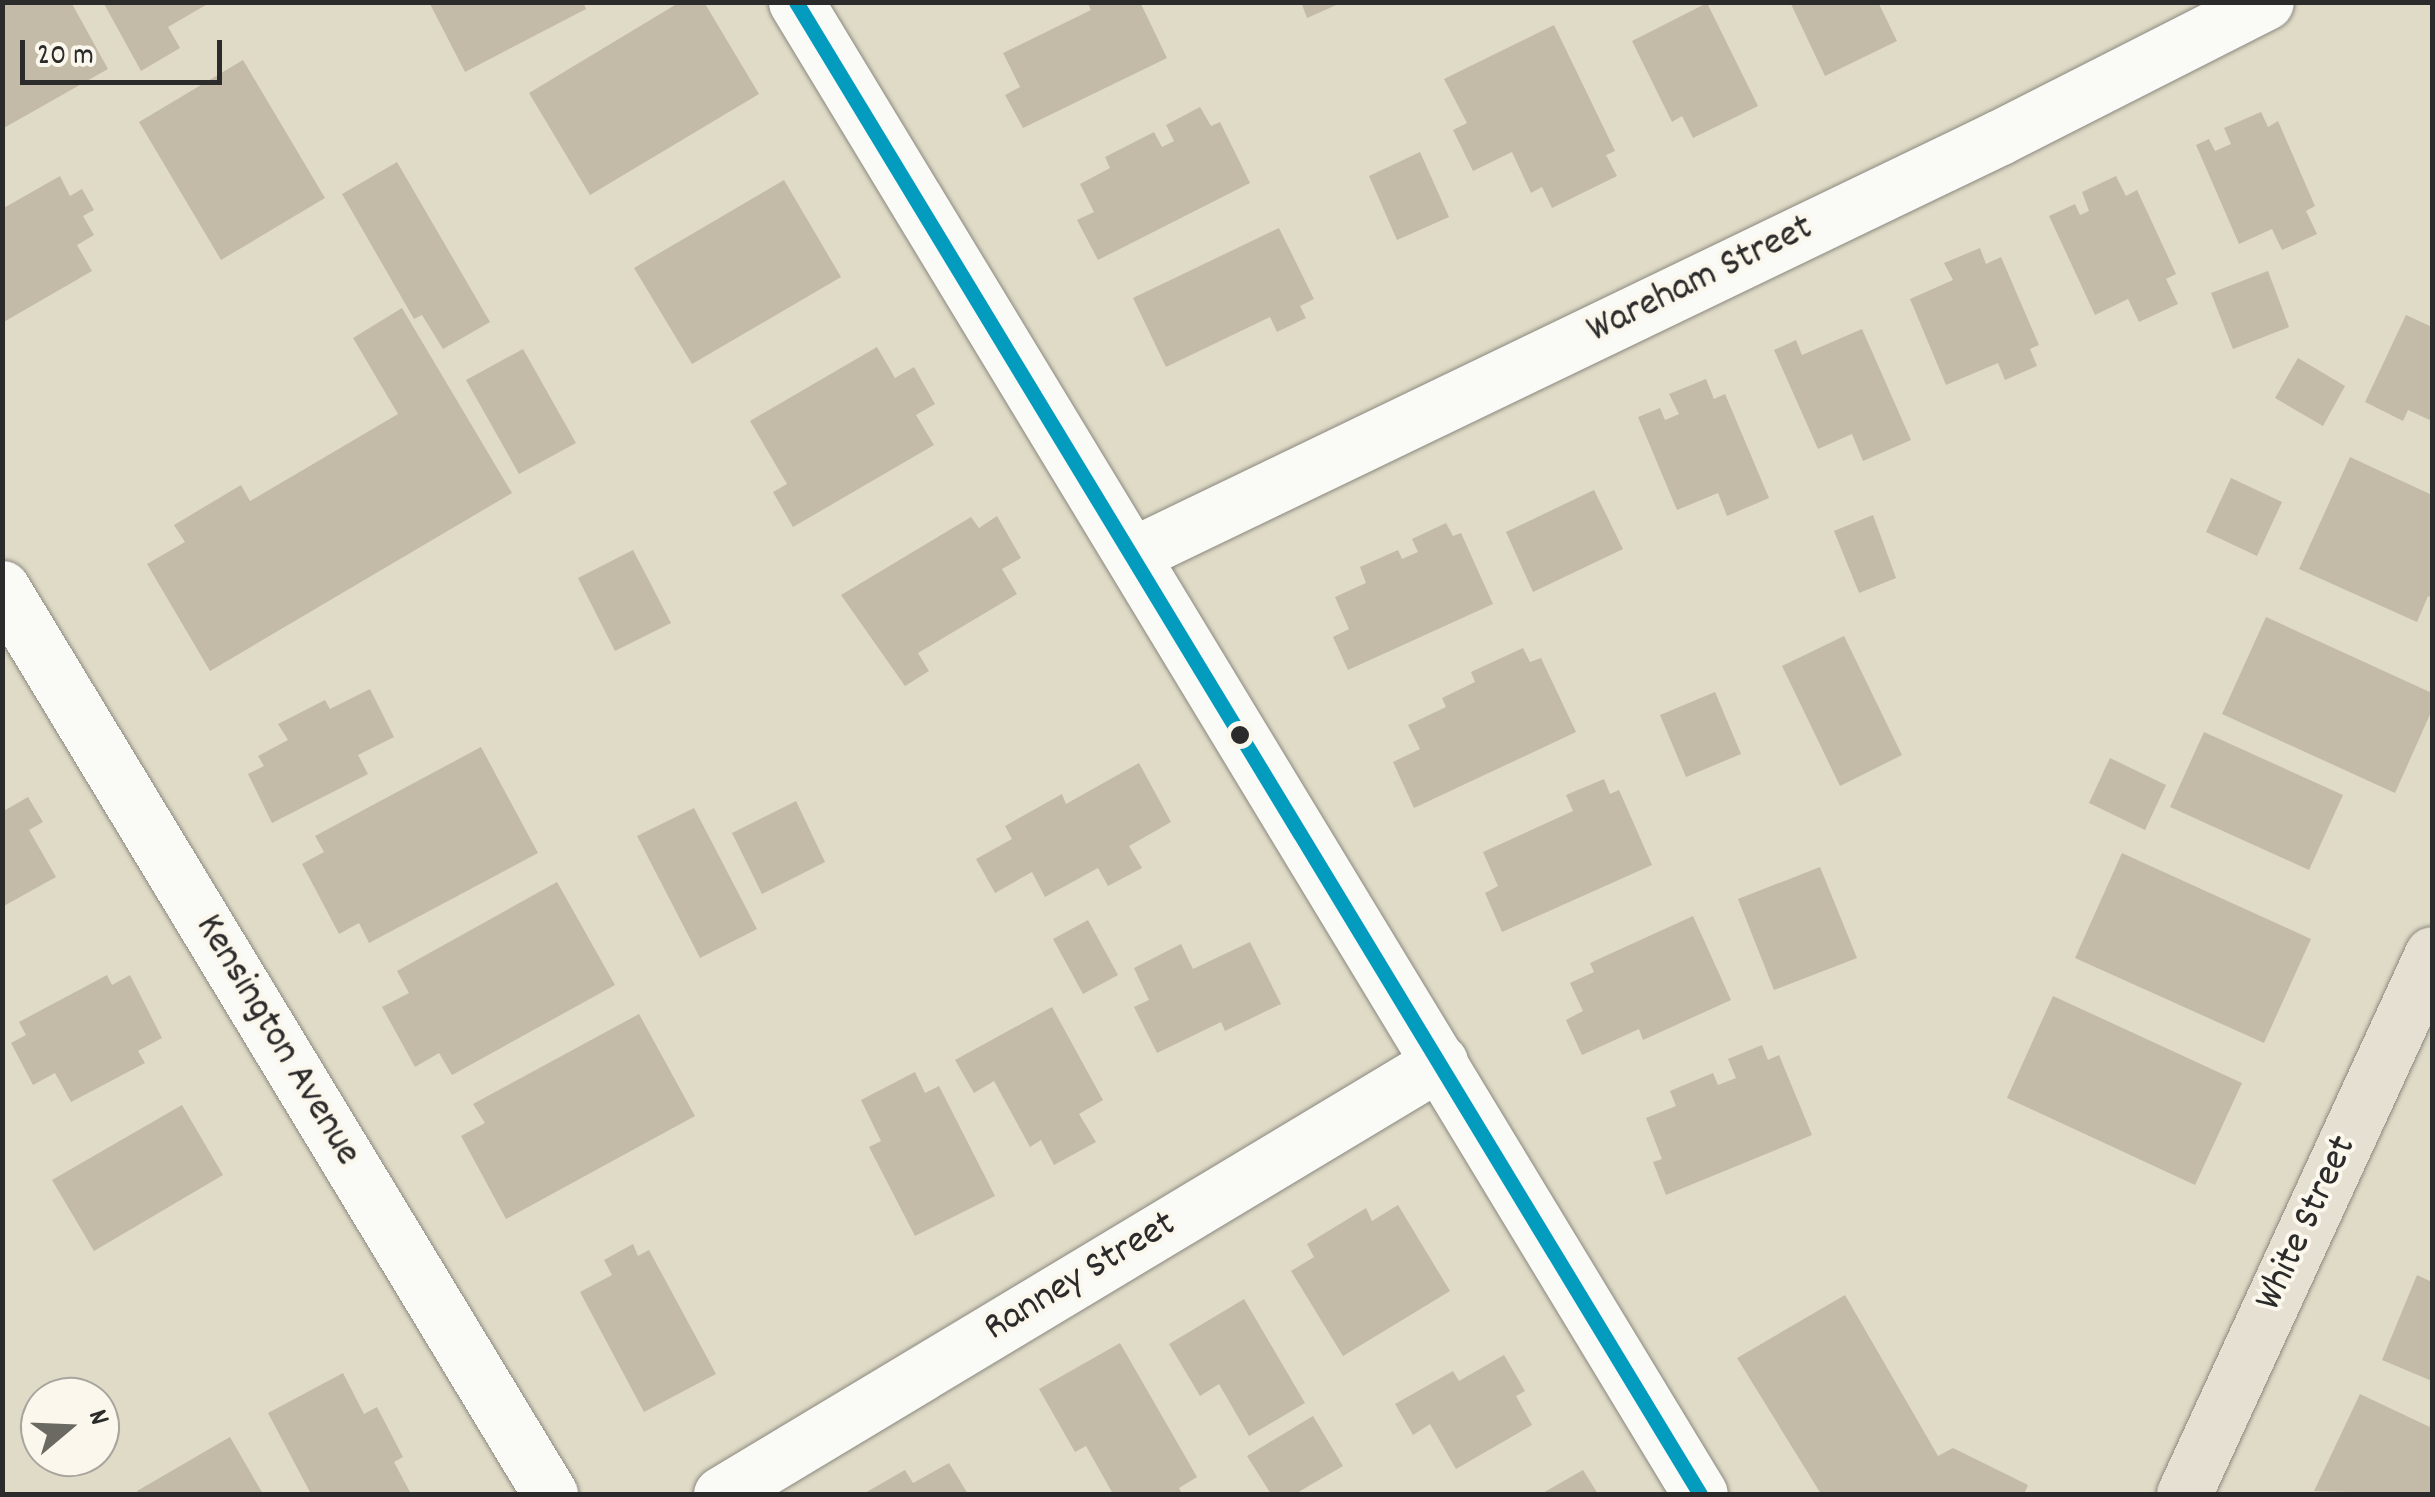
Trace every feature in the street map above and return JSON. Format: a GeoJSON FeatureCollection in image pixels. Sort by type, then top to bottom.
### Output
{"type":"FeatureCollection","features":[{"type":"Feature","properties":{"kind":"main road","name":"White Street"},"geometry":{"type":"LineString","coordinates":[[2184,1494],[2432,954]]}},
{"type":"Feature","properties":{"kind":"street"},"geometry":{"type":"LineString","coordinates":[[796,2],[1134,554],[1700,1494]]}},
{"type":"Feature","properties":{"kind":"street","name":"Wareham Street"},"geometry":{"type":"LineString","coordinates":[[1134,554],[2000,137],[2266,2]]}},
{"type":"Feature","properties":{"kind":"street","name":"Kensington Avenue"},"geometry":{"type":"LineString","coordinates":[[2,588],[550,1494]]}},
{"type":"Feature","properties":{"kind":"street","name":"Ranney Street"},"geometry":{"type":"LineString","coordinates":[[722,1494],[1440,1062]]}},
{"type":"Feature","properties":{"kind":"building"},"geometry":{"type":"Polygon","coordinates":[[[2,2],[71,2],[108,69],[2,129],[2,2]]]}},
{"type":"Feature","properties":{"kind":"building"},"geometry":{"type":"Polygon","coordinates":[[[103,2],[211,2],[168,27],[180,48],[141,71],[103,2]]]}},
{"type":"Feature","properties":{"kind":"building"},"geometry":{"type":"Polygon","coordinates":[[[429,2],[583,2],[586,9],[465,72],[429,2]]]}},
{"type":"Feature","properties":{"kind":"building"},"geometry":{"type":"Polygon","coordinates":[[[680,2],[704,2],[759,94],[590,195],[529,93],[680,2]]]}},
{"type":"Feature","properties":{"kind":"building"},"geometry":{"type":"Polygon","coordinates":[[[1087,2],[1140,2],[1167,58],[1023,128],[1005,95],[1020,87],[1003,53],[1091,10],[1087,2]]]}},
{"type":"Feature","properties":{"kind":"building"},"geometry":{"type":"Polygon","coordinates":[[[1301,2],[1343,2],[1307,18],[1301,2]]]}},
{"type":"Feature","properties":{"kind":"building"},"geometry":{"type":"Polygon","coordinates":[[[1790,2],[1878,2],[1897,41],[1825,76],[1790,2]]]}},
{"type":"Feature","properties":{"kind":"building"},"geometry":{"type":"Polygon","coordinates":[[[1707,3],[1758,106],[1693,138],[1682,116],[1672,122],[1632,41],[1707,3]]]}},
{"type":"Feature","properties":{"kind":"building"},"geometry":{"type":"Polygon","coordinates":[[[1554,25],[1615,151],[1606,155],[1617,176],[1552,208],[1542,187],[1531,193],[1512,152],[1473,171],[1453,130],[1467,123],[1444,79],[1554,25]]]}},
{"type":"Feature","properties":{"kind":"building"},"geometry":{"type":"Polygon","coordinates":[[[243,60],[325,198],[221,260],[139,122],[243,60]]]}},
{"type":"Feature","properties":{"kind":"building"},"geometry":{"type":"Polygon","coordinates":[[[1200,107],[1211,126],[1220,122],[1250,183],[1098,260],[1077,220],[1094,212],[1080,184],[1110,168],[1105,157],[1154,132],[1162,147],[1174,141],[1166,125],[1200,107]]]}},
{"type":"Feature","properties":{"kind":"building"},"geometry":{"type":"Polygon","coordinates":[[[2261,112],[2268,127],[2278,121],[2315,206],[2306,211],[2317,234],[2282,250],[2272,229],[2239,244],[2196,145],[2209,139],[2215,151],[2231,144],[2224,128],[2261,112]]]}},
{"type":"Feature","properties":{"kind":"building"},"geometry":{"type":"Polygon","coordinates":[[[1420,152],[1449,217],[1397,240],[1369,176],[1420,152]]]}},
{"type":"Feature","properties":{"kind":"building"},"geometry":{"type":"Polygon","coordinates":[[[397,162],[490,322],[443,349],[422,315],[414,319],[342,194],[397,162]]]}},
{"type":"Feature","properties":{"kind":"building"},"geometry":{"type":"Polygon","coordinates":[[[60,176],[70,196],[82,189],[94,210],[83,216],[94,235],[77,245],[92,271],[2,323],[2,209],[60,176]]]}},
{"type":"Feature","properties":{"kind":"building"},"geometry":{"type":"Polygon","coordinates":[[[2116,176],[2126,196],[2137,190],[2176,274],[2166,279],[2178,304],[2139,322],[2128,299],[2095,315],[2049,216],[2075,204],[2080,215],[2089,211],[2082,192],[2116,176]]]}},
{"type":"Feature","properties":{"kind":"building"},"geometry":{"type":"Polygon","coordinates":[[[784,180],[841,277],[692,364],[634,268],[784,180]]]}},
{"type":"Feature","properties":{"kind":"building"},"geometry":{"type":"Polygon","coordinates":[[[1279,228],[1314,299],[1300,306],[1306,318],[1277,332],[1270,317],[1166,367],[1133,298],[1279,228]]]}},
{"type":"Feature","properties":{"kind":"building"},"geometry":{"type":"Polygon","coordinates":[[[1980,248],[1986,264],[2001,257],[2039,345],[2030,349],[2037,366],[2005,380],[1998,363],[1946,385],[1910,299],[1953,280],[1944,263],[1980,248]]]}},
{"type":"Feature","properties":{"kind":"building"},"geometry":{"type":"Polygon","coordinates":[[[2268,271],[2289,327],[2233,349],[2211,293],[2268,271]]]}},
{"type":"Feature","properties":{"kind":"building"},"geometry":{"type":"Polygon","coordinates":[[[402,308],[512,493],[210,671],[147,564],[185,542],[174,525],[241,485],[250,501],[398,414],[353,338],[402,308]]]}},
{"type":"Feature","properties":{"kind":"building"},"geometry":{"type":"Polygon","coordinates":[[[2406,315],[2432,327],[2432,421],[2408,410],[2403,421],[2365,402],[2406,315]]]}},
{"type":"Feature","properties":{"kind":"building"},"geometry":{"type":"Polygon","coordinates":[[[1862,329],[1911,440],[1863,461],[1852,434],[1818,449],[1774,350],[1796,340],[1802,355],[1862,329]]]}},
{"type":"Feature","properties":{"kind":"building"},"geometry":{"type":"Polygon","coordinates":[[[877,347],[895,378],[914,367],[935,404],[916,415],[934,445],[793,527],[773,492],[787,484],[750,421],[877,347]]]}},
{"type":"Feature","properties":{"kind":"building"},"geometry":{"type":"Polygon","coordinates":[[[523,349],[576,443],[519,474],[466,380],[523,349]]]}},
{"type":"Feature","properties":{"kind":"building"},"geometry":{"type":"Polygon","coordinates":[[[2298,358],[2345,386],[2323,426],[2275,398],[2298,358]]]}},
{"type":"Feature","properties":{"kind":"building"},"geometry":{"type":"Polygon","coordinates":[[[1706,379],[1714,399],[1725,394],[1769,498],[1727,516],[1718,493],[1677,510],[1638,417],[1660,408],[1665,420],[1679,414],[1669,394],[1706,379]]]}},
{"type":"Feature","properties":{"kind":"building"},"geometry":{"type":"Polygon","coordinates":[[[2350,457],[2432,495],[2432,598],[2428,596],[2417,622],[2299,569],[2350,457]]]}},
{"type":"Feature","properties":{"kind":"building"},"geometry":{"type":"Polygon","coordinates":[[[2231,478],[2282,502],[2257,556],[2206,532],[2231,478]]]}},
{"type":"Feature","properties":{"kind":"building"},"geometry":{"type":"Polygon","coordinates":[[[1594,490],[1623,549],[1533,592],[1506,532],[1594,490]]]}},
{"type":"Feature","properties":{"kind":"building"},"geometry":{"type":"Polygon","coordinates":[[[1873,515],[1896,578],[1859,593],[1834,531],[1873,515]]]}},
{"type":"Feature","properties":{"kind":"building"},"geometry":{"type":"Polygon","coordinates":[[[997,516],[1021,558],[1002,569],[1017,594],[918,653],[929,671],[905,686],[841,595],[971,517],[979,528],[997,516]]]}},
{"type":"Feature","properties":{"kind":"building"},"geometry":{"type":"Polygon","coordinates":[[[1446,523],[1453,536],[1461,533],[1493,604],[1348,670],[1333,637],[1349,629],[1335,597],[1366,583],[1360,567],[1398,550],[1402,559],[1418,552],[1412,539],[1446,523]]]}},
{"type":"Feature","properties":{"kind":"building"},"geometry":{"type":"Polygon","coordinates":[[[633,550],[671,623],[615,651],[578,578],[633,550]]]}},
{"type":"Feature","properties":{"kind":"building"},"geometry":{"type":"Polygon","coordinates":[[[2266,617],[2432,693],[2432,710],[2395,793],[2222,714],[2266,617]]]}},
{"type":"Feature","properties":{"kind":"building"},"geometry":{"type":"Polygon","coordinates":[[[1844,636],[1902,755],[1840,786],[1782,666],[1844,636]]]}},
{"type":"Feature","properties":{"kind":"building"},"geometry":{"type":"Polygon","coordinates":[[[1523,648],[1530,662],[1541,658],[1576,732],[1414,808],[1393,762],[1420,749],[1408,725],[1446,707],[1442,698],[1475,682],[1471,672],[1523,648]]]}},
{"type":"Feature","properties":{"kind":"building"},"geometry":{"type":"Polygon","coordinates":[[[370,689],[394,737],[358,755],[368,774],[272,823],[248,774],[264,766],[258,756],[288,740],[278,724],[325,700],[330,709],[370,689]]]}},
{"type":"Feature","properties":{"kind":"building"},"geometry":{"type":"Polygon","coordinates":[[[1715,692],[1741,754],[1686,777],[1660,715],[1715,692]]]}},
{"type":"Feature","properties":{"kind":"building"},"geometry":{"type":"Polygon","coordinates":[[[2204,732],[2343,795],[2309,870],[2170,807],[2204,732]]]}},
{"type":"Feature","properties":{"kind":"building"},"geometry":{"type":"Polygon","coordinates":[[[481,747],[538,853],[369,943],[359,923],[339,934],[302,864],[324,852],[315,836],[481,747]]]}},
{"type":"Feature","properties":{"kind":"building"},"geometry":{"type":"Polygon","coordinates":[[[2110,758],[2166,785],[2145,830],[2089,803],[2110,758]]]}},
{"type":"Feature","properties":{"kind":"building"},"geometry":{"type":"Polygon","coordinates":[[[1139,763],[1171,822],[1129,846],[1142,868],[1108,886],[1098,868],[1045,897],[1032,872],[995,893],[976,859],[1012,839],[1005,826],[1062,794],[1066,804],[1139,763]]]}},
{"type":"Feature","properties":{"kind":"building"},"geometry":{"type":"Polygon","coordinates":[[[1604,779],[1610,794],[1619,790],[1652,865],[1502,932],[1485,893],[1498,886],[1483,852],[1573,811],[1566,795],[1604,779]]]}},
{"type":"Feature","properties":{"kind":"building"},"geometry":{"type":"Polygon","coordinates":[[[28,797],[43,822],[29,830],[56,877],[2,907],[2,812],[28,797]]]}},
{"type":"Feature","properties":{"kind":"building"},"geometry":{"type":"Polygon","coordinates":[[[796,801],[825,862],[762,894],[732,833],[796,801]]]}},
{"type":"Feature","properties":{"kind":"building"},"geometry":{"type":"Polygon","coordinates":[[[694,808],[757,929],[700,958],[637,836],[694,808]]]}},
{"type":"Feature","properties":{"kind":"building"},"geometry":{"type":"Polygon","coordinates":[[[2122,853],[2311,939],[2264,1043],[2075,958],[2122,853]]]}},
{"type":"Feature","properties":{"kind":"building"},"geometry":{"type":"Polygon","coordinates":[[[1820,867],[1857,958],[1774,990],[1738,899],[1820,867]]]}},
{"type":"Feature","properties":{"kind":"building"},"geometry":{"type":"Polygon","coordinates":[[[557,882],[615,985],[452,1075],[439,1053],[415,1067],[382,1007],[409,993],[397,971],[557,882]]]}},
{"type":"Feature","properties":{"kind":"building"},"geometry":{"type":"Polygon","coordinates":[[[1693,916],[1731,1000],[1643,1040],[1639,1029],[1582,1055],[1566,1020],[1583,1011],[1570,983],[1594,972],[1590,963],[1693,916]]]}},
{"type":"Feature","properties":{"kind":"building"},"geometry":{"type":"Polygon","coordinates":[[[1088,920],[1118,975],[1083,994],[1053,939],[1088,920]]]}},
{"type":"Feature","properties":{"kind":"building"},"geometry":{"type":"Polygon","coordinates":[[[1250,942],[1281,1004],[1225,1031],[1221,1022],[1157,1053],[1134,1007],[1149,1000],[1134,968],[1181,944],[1193,969],[1250,942]]]}},
{"type":"Feature","properties":{"kind":"building"},"geometry":{"type":"Polygon","coordinates":[[[107,975],[112,985],[130,975],[162,1038],[138,1051],[145,1063],[71,1102],[55,1073],[33,1085],[11,1043],[26,1035],[19,1022],[107,975]]]}},
{"type":"Feature","properties":{"kind":"building"},"geometry":{"type":"Polygon","coordinates":[[[2053,996],[2242,1083],[2195,1185],[2007,1098],[2053,996]]]}},
{"type":"Feature","properties":{"kind":"building"},"geometry":{"type":"Polygon","coordinates":[[[1052,1007],[1103,1100],[1079,1114],[1096,1142],[1054,1165],[1041,1140],[1030,1147],[994,1081],[974,1093],[955,1060],[1052,1007]]]}},
{"type":"Feature","properties":{"kind":"building"},"geometry":{"type":"Polygon","coordinates":[[[639,1014],[695,1116],[506,1219],[461,1136],[485,1123],[473,1104],[639,1014]]]}},
{"type":"Feature","properties":{"kind":"building"},"geometry":{"type":"Polygon","coordinates":[[[1762,1045],[1768,1060],[1779,1055],[1812,1135],[1666,1195],[1653,1162],[1662,1159],[1646,1118],[1676,1106],[1670,1091],[1713,1073],[1718,1085],[1736,1078],[1728,1059],[1762,1045]]]}},
{"type":"Feature","properties":{"kind":"building"},"geometry":{"type":"Polygon","coordinates":[[[915,1072],[925,1093],[939,1086],[995,1196],[915,1236],[869,1147],[881,1141],[861,1100],[915,1072]]]}},
{"type":"Feature","properties":{"kind":"building"},"geometry":{"type":"Polygon","coordinates":[[[182,1105],[223,1175],[94,1251],[52,1180],[182,1105]]]}},
{"type":"Feature","properties":{"kind":"building"},"geometry":{"type":"Polygon","coordinates":[[[1398,1205],[1450,1291],[1343,1356],[1291,1271],[1314,1257],[1307,1244],[1366,1208],[1372,1221],[1398,1205]]]}},
{"type":"Feature","properties":{"kind":"building"},"geometry":{"type":"Polygon","coordinates":[[[633,1244],[638,1256],[649,1250],[716,1374],[644,1412],[580,1292],[612,1275],[604,1260],[633,1244]]]}},
{"type":"Feature","properties":{"kind":"building"},"geometry":{"type":"Polygon","coordinates":[[[2417,1275],[2432,1282],[2432,1381],[2382,1360],[2417,1275]]]}},
{"type":"Feature","properties":{"kind":"building"},"geometry":{"type":"Polygon","coordinates":[[[1845,1295],[1938,1456],[1953,1448],[2028,1485],[2024,1494],[1821,1494],[1737,1358],[1845,1295]]]}},
{"type":"Feature","properties":{"kind":"building"},"geometry":{"type":"Polygon","coordinates":[[[1244,1299],[1305,1403],[1249,1436],[1219,1384],[1200,1396],[1169,1344],[1244,1299]]]}},
{"type":"Feature","properties":{"kind":"building"},"geometry":{"type":"Polygon","coordinates":[[[1120,1343],[1197,1477],[1179,1488],[1182,1494],[1113,1494],[1086,1446],[1075,1452],[1039,1389],[1120,1343]]]}},
{"type":"Feature","properties":{"kind":"building"},"geometry":{"type":"Polygon","coordinates":[[[1504,1355],[1525,1391],[1516,1396],[1532,1425],[1456,1469],[1430,1424],[1413,1435],[1395,1404],[1453,1371],[1459,1381],[1504,1355]]]}},
{"type":"Feature","properties":{"kind":"building"},"geometry":{"type":"Polygon","coordinates":[[[343,1373],[364,1414],[377,1407],[403,1457],[394,1462],[411,1494],[311,1494],[268,1413],[343,1373]]]}},
{"type":"Feature","properties":{"kind":"building"},"geometry":{"type":"Polygon","coordinates":[[[2360,1394],[2432,1428],[2432,1494],[2314,1491],[2360,1394]]]}},
{"type":"Feature","properties":{"kind":"building"},"geometry":{"type":"Polygon","coordinates":[[[1313,1416],[1343,1466],[1295,1494],[1271,1494],[1247,1456],[1313,1416]]]}},
{"type":"Feature","properties":{"kind":"building"},"geometry":{"type":"Polygon","coordinates":[[[230,1437],[263,1494],[137,1491],[230,1437]]]}},
{"type":"Feature","properties":{"kind":"building"},"geometry":{"type":"Polygon","coordinates":[[[949,1463],[968,1494],[863,1494],[905,1470],[913,1483],[949,1463]]]}},
{"type":"Feature","properties":{"kind":"building"},"geometry":{"type":"Polygon","coordinates":[[[1583,1470],[1598,1494],[1541,1494],[1583,1470]]]}},
{"type":"Feature","properties":{"kind":"transit line"},"geometry":{"type":"LineString","coordinates":[[796,2],[1700,1494]]}}]}
